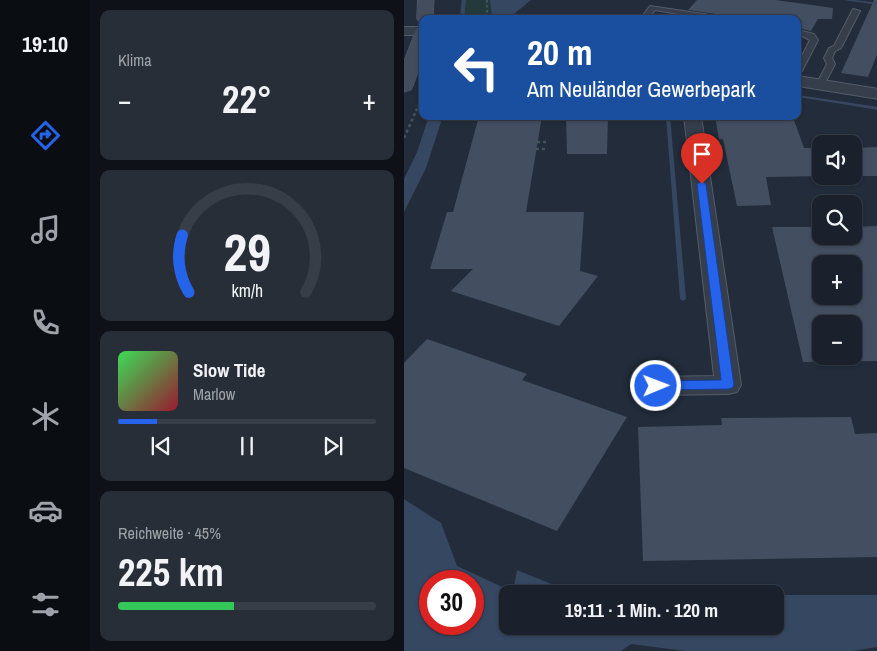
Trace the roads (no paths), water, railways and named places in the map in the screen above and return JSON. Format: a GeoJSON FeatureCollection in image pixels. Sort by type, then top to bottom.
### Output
{"type":"FeatureCollection","features":[{"type":"Feature","properties":{"kind":"main road"},"geometry":{"type":"LineString","coordinates":[[425,15],[426,0]]}},
{"type":"Feature","properties":{"kind":"main road"},"geometry":{"type":"LineString","coordinates":[[404,86],[419,48]]}},
{"type":"Feature","properties":{"kind":"street"},"geometry":{"type":"LineString","coordinates":[[404,31],[419,38]]}},
{"type":"Feature","properties":{"kind":"street"},"geometry":{"type":"LineString","coordinates":[[801,82],[877,94]]}},
{"type":"Feature","properties":{"kind":"street"},"geometry":{"type":"LineString","coordinates":[[656,386],[728,385],[693,120]]}},
{"type":"Feature","properties":{"kind":"lane"},"geometry":{"type":"LineString","coordinates":[[655,0],[664,1]]}},
{"type":"Feature","properties":{"kind":"lane"},"geometry":{"type":"LineString","coordinates":[[668,10],[674,3]]}},
{"type":"Feature","properties":{"kind":"lane"},"geometry":{"type":"LineString","coordinates":[[647,15],[653,8],[699,15]]}},
{"type":"Feature","properties":{"kind":"lane"},"geometry":{"type":"LineString","coordinates":[[820,85],[831,64],[828,58],[832,50],[837,48],[856,11]]}},
{"type":"Feature","properties":{"kind":"lane"},"geometry":{"type":"LineString","coordinates":[[801,33],[810,35],[814,40],[801,65]]}},
{"type":"Feature","properties":{"kind":"water"},"geometry":{"type":"Polygon","coordinates":[[[490,0],[531,0],[513,15],[492,15],[490,0]]]}},
{"type":"Feature","properties":{"kind":"water"},"geometry":{"type":"Polygon","coordinates":[[[428,120],[442,120],[426,168],[404,212],[404,179],[417,152],[428,120]]]}},
{"type":"Feature","properties":{"kind":"water"},"geometry":{"type":"Polygon","coordinates":[[[404,499],[441,523],[457,566],[466,570],[419,570],[419,635],[484,635],[484,579],[499,586],[499,635],[784,635],[784,595],[877,595],[877,647],[853,651],[686,651],[631,644],[621,651],[404,651],[404,499]]]}},
{"type":"Feature","properties":{"kind":"water"},"geometry":{"type":"Polygon","coordinates":[[[517,570],[554,585],[514,585],[517,570]]]}},
{"type":"Feature","properties":{"kind":"waterway"},"geometry":{"type":"LineString","coordinates":[[462,15],[464,0]]}},
{"type":"Feature","properties":{"kind":"waterway"},"geometry":{"type":"LineString","coordinates":[[845,0],[878,4]]}},
{"type":"Feature","properties":{"kind":"waterway"},"geometry":{"type":"LineString","coordinates":[[801,96],[878,109]]}},
{"type":"Feature","properties":{"kind":"waterway"},"geometry":{"type":"LineString","coordinates":[[668,120],[683,299]]}}]}
